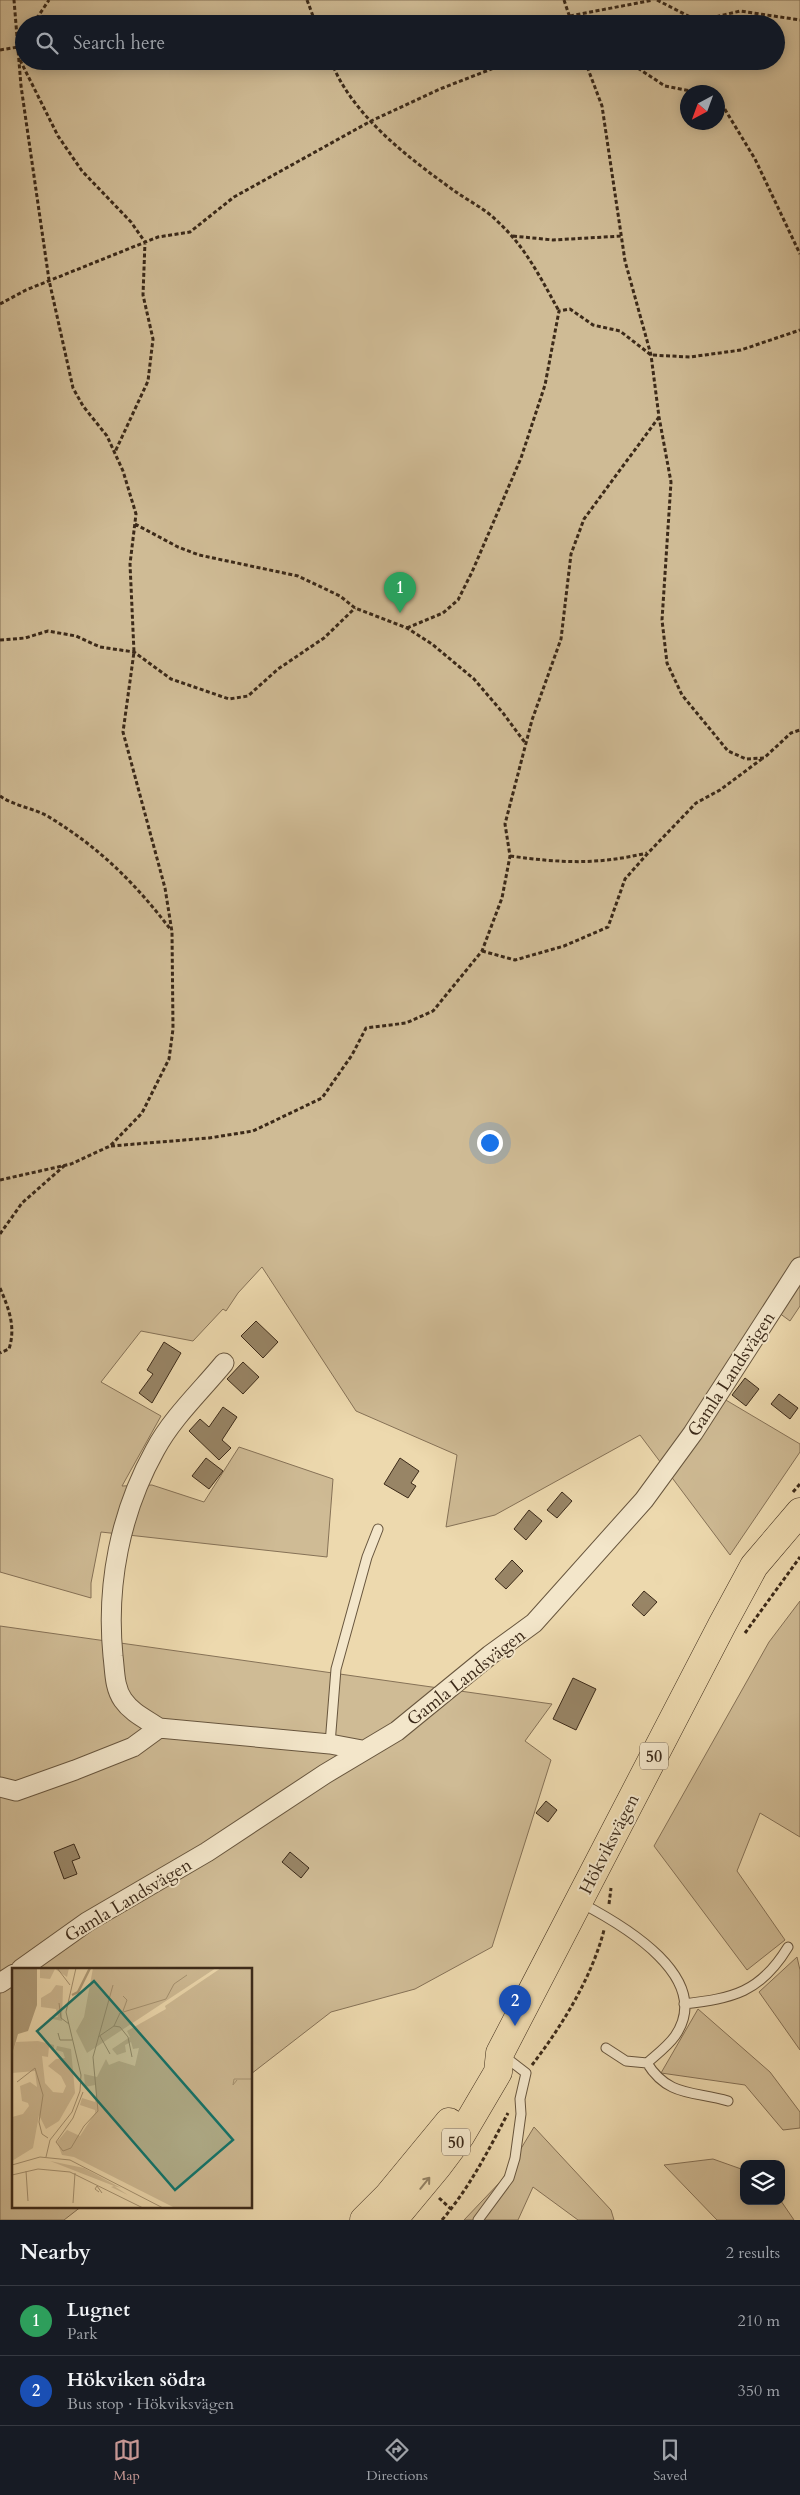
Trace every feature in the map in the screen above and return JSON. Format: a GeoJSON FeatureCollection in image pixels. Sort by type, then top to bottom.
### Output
{"type":"FeatureCollection","features":[{"type":"Feature","properties":{"kind":"main road","name":"Hökviksvägen"},"geometry":{"type":"LineString","coordinates":[[364,2220],[388,2196],[449,2121],[485,2066],[500,2053],[754,1566],[800,1512]]}},
{"type":"Feature","properties":{"kind":"main road","name":"Hökviksvägen"},"geometry":{"type":"LineString","coordinates":[[393,2220],[461,2135],[498,2072],[500,2053]]}},
{"type":"Feature","properties":{"kind":"street","name":"Gamla Landsvägen"},"geometry":{"type":"LineString","coordinates":[[22,1968],[87,1922],[207,1852],[362,1750],[397,1731],[490,1655],[534,1623],[650,1492],[704,1417],[800,1267]]}},
{"type":"Feature","properties":{"kind":"street"},"geometry":{"type":"LineString","coordinates":[[224,1364],[170,1428],[155,1450],[142,1478],[119,1540],[110,1599],[110,1632],[116,1684],[122,1699],[134,1712],[159,1728],[330,1744],[362,1750]]}},
{"type":"Feature","properties":{"kind":"street"},"geometry":{"type":"LineString","coordinates":[[0,1787],[16,1791],[75,1770],[133,1747],[159,1728]]}},
{"type":"Feature","properties":{"kind":"street"},"geometry":{"type":"LineString","coordinates":[[0,1983],[12,1975]]}},
{"type":"Feature","properties":{"kind":"lane"},"geometry":{"type":"LineString","coordinates":[[330,1744],[336,1669],[367,1557],[378,1529]]}},
{"type":"Feature","properties":{"kind":"lane"},"geometry":{"type":"LineString","coordinates":[[579,1902],[608,1917],[652,1950],[670,1967],[680,1985],[684,2004],[682,2021],[674,2037],[647,2063],[626,2061],[606,2048]]}},
{"type":"Feature","properties":{"kind":"lane"},"geometry":{"type":"LineString","coordinates":[[684,2004],[722,1999],[745,1991],[764,1978],[788,1947]]}},
{"type":"Feature","properties":{"kind":"lane"},"geometry":{"type":"LineString","coordinates":[[478,2220],[509,2178],[516,2149],[521,2114],[520,2099],[526,2073],[500,2053]]}},
{"type":"Feature","properties":{"kind":"lane"},"geometry":{"type":"LineString","coordinates":[[647,2063],[656,2078],[668,2086],[686,2093],[707,2095],[728,2101]]}},
{"type":"Feature","properties":{"kind":"path"},"geometry":{"type":"LineString","coordinates":[[14,0],[15,15]]}},
{"type":"Feature","properties":{"kind":"path"},"geometry":{"type":"LineString","coordinates":[[39,15],[49,0]]}},
{"type":"Feature","properties":{"kind":"path"},"geometry":{"type":"LineString","coordinates":[[307,0],[313,15]]}},
{"type":"Feature","properties":{"kind":"path"},"geometry":{"type":"LineString","coordinates":[[564,0],[570,15]]}},
{"type":"Feature","properties":{"kind":"path"},"geometry":{"type":"LineString","coordinates":[[575,15],[655,0],[687,15]]}},
{"type":"Feature","properties":{"kind":"path"},"geometry":{"type":"LineString","coordinates":[[721,15],[740,11],[767,15]]}},
{"type":"Feature","properties":{"kind":"path"},"geometry":{"type":"LineString","coordinates":[[785,18],[800,20]]}},
{"type":"Feature","properties":{"kind":"path"},"geometry":{"type":"LineString","coordinates":[[0,50],[15,48]]}},
{"type":"Feature","properties":{"kind":"path"},"geometry":{"type":"LineString","coordinates":[[20,70],[49,280],[73,388],[83,406],[107,436],[123,472],[136,514],[130,564],[134,652],[123,732],[165,888],[172,932],[173,1029],[169,1060],[142,1113],[110,1146]]}},
{"type":"Feature","properties":{"kind":"path"},"geometry":{"type":"LineString","coordinates":[[25,70],[58,136],[82,171],[131,222],[145,242],[143,295],[153,339],[148,381],[115,452]]}},
{"type":"Feature","properties":{"kind":"path"},"geometry":{"type":"LineString","coordinates":[[335,70],[337,76],[371,121],[393,144],[433,175],[495,218],[522,246],[559,311],[545,385],[521,458],[472,572],[458,600],[443,613],[406,628]]}},
{"type":"Feature","properties":{"kind":"path"},"geometry":{"type":"LineString","coordinates":[[0,304],[49,280],[158,237],[190,232],[234,197],[371,121],[440,89],[489,70]]}},
{"type":"Feature","properties":{"kind":"path"},"geometry":{"type":"LineString","coordinates":[[588,70],[602,106],[625,261],[651,355],[659,418],[671,482],[664,565],[662,620],[667,663],[682,695],[728,751],[746,759],[764,758]]}},
{"type":"Feature","properties":{"kind":"path"},"geometry":{"type":"LineString","coordinates":[[641,70],[665,86],[680,89]]}},
{"type":"Feature","properties":{"kind":"path"},"geometry":{"type":"LineString","coordinates":[[725,110],[755,159],[800,254]]}},
{"type":"Feature","properties":{"kind":"path"},"geometry":{"type":"LineString","coordinates":[[512,236],[553,240],[622,236]]}},
{"type":"Feature","properties":{"kind":"path"},"geometry":{"type":"LineString","coordinates":[[559,311],[570,309],[593,325],[620,331],[651,355],[690,357],[740,350],[800,330]]}},
{"type":"Feature","properties":{"kind":"path"},"geometry":{"type":"LineString","coordinates":[[0,1180],[65,1166],[110,1146],[209,1138],[253,1131],[322,1098],[352,1054],[366,1028],[406,1023],[433,1010],[482,951],[502,898],[510,856],[505,824],[532,720],[561,639],[571,554],[584,519],[659,418]]}},
{"type":"Feature","properties":{"kind":"path"},"geometry":{"type":"LineString","coordinates":[[135,524],[178,547],[199,555],[298,576],[340,596],[355,608],[406,628],[432,644],[474,679],[526,744]]}},
{"type":"Feature","properties":{"kind":"path"},"geometry":{"type":"LineString","coordinates":[[0,640],[25,638],[48,631],[76,636],[100,647],[134,652],[171,679],[229,699],[248,696],[278,670],[324,638],[355,608]]}},
{"type":"Feature","properties":{"kind":"path"},"geometry":{"type":"LineString","coordinates":[[482,951],[515,960],[564,946],[608,928],[625,879],[696,803],[720,790],[764,758],[791,733],[800,730]]}},
{"type":"Feature","properties":{"kind":"path"},"geometry":{"type":"LineString","coordinates":[[0,796],[46,815],[73,832],[109,860],[140,891],[172,932]]}},
{"type":"Feature","properties":{"kind":"path"},"geometry":{"type":"LineString","coordinates":[[510,856],[562,863],[592,862],[648,853]]}},
{"type":"Feature","properties":{"kind":"path"},"geometry":{"type":"LineString","coordinates":[[0,1234],[22,1203],[65,1166]]}},
{"type":"Feature","properties":{"kind":"path"},"geometry":{"type":"LineString","coordinates":[[0,1288],[10,1310],[14,1335],[9,1349],[0,1353]]}},
{"type":"Feature","properties":{"kind":"path"},"geometry":{"type":"LineString","coordinates":[[740,1640],[800,1557]]}},
{"type":"Feature","properties":{"kind":"path"},"geometry":{"type":"LineString","coordinates":[[526,2073],[569,2008],[598,1954],[608,1917],[612,1883]]}},
{"type":"Feature","properties":{"kind":"path"},"geometry":{"type":"LineString","coordinates":[[442,2220],[478,2172],[508,2112]]}},
{"type":"Feature","properties":{"kind":"path"},"geometry":{"type":"LineString","coordinates":[[435,2194],[451,2209]]}},
{"type":"Feature","properties":{"kind":"shaded area"},"geometry":{"type":"Polygon","coordinates":[[[0,0],[800,0],[800,1306],[790,1321],[771,1307],[714,1393],[800,1444],[800,1452],[730,1555],[640,1435],[495,1515],[446,1527],[457,1455],[356,1411],[262,1267],[238,1293],[226,1311],[223,1309],[193,1341],[141,1331],[101,1382],[161,1416],[122,1486],[152,1485],[204,1502],[239,1447],[333,1479],[327,1557],[101,1532],[91,1583],[91,1598],[0,1572],[0,0]]]}},
{"type":"Feature","properties":{"kind":"shaded area"},"geometry":{"type":"Polygon","coordinates":[[[800,1601],[800,1837],[760,1813],[737,1871],[785,1940],[747,1970],[654,1846],[769,1642],[800,1601]]]}},
{"type":"Feature","properties":{"kind":"shaded area"},"geometry":{"type":"Polygon","coordinates":[[[0,1626],[552,1704],[525,1741],[551,1760],[492,1947],[415,1989],[331,2012],[252,2073],[252,1968],[12,1968],[12,2208],[79,2208],[64,2220],[0,2220],[0,1626]]]}},
{"type":"Feature","properties":{"kind":"shaded area"},"geometry":{"type":"Polygon","coordinates":[[[797,1957],[800,1970],[800,2050],[759,1992],[797,1957]]]}},
{"type":"Feature","properties":{"kind":"shaded area"},"geometry":{"type":"Polygon","coordinates":[[[698,2009],[770,2072],[800,2112],[800,2128],[783,2130],[745,2085],[661,2073],[698,2009]]]}},
{"type":"Feature","properties":{"kind":"shaded area"},"geometry":{"type":"Polygon","coordinates":[[[534,2127],[611,2210],[614,2220],[578,2220],[533,2187],[518,2220],[464,2220],[502,2180],[534,2127]]]}},
{"type":"Feature","properties":{"kind":"shaded area"},"geometry":{"type":"Polygon","coordinates":[[[713,2159],[740,2169],[740,2205],[784,2205],[794,2220],[717,2220],[664,2165],[713,2159]]]}},
{"type":"Feature","properties":{"kind":"building"},"geometry":{"type":"Polygon","coordinates":[[[256,1321],[278,1342],[263,1358],[241,1336],[256,1321]]]}},
{"type":"Feature","properties":{"kind":"building"},"geometry":{"type":"Polygon","coordinates":[[[164,1342],[181,1353],[152,1403],[139,1393],[153,1374],[147,1370],[164,1342]]]}},
{"type":"Feature","properties":{"kind":"building"},"geometry":{"type":"Polygon","coordinates":[[[243,1362],[259,1377],[243,1394],[227,1379],[243,1362]]]}},
{"type":"Feature","properties":{"kind":"building"},"geometry":{"type":"Polygon","coordinates":[[[745,1378],[759,1389],[746,1406],[732,1395],[745,1378]]]}},
{"type":"Feature","properties":{"kind":"building"},"geometry":{"type":"Polygon","coordinates":[[[779,1394],[798,1408],[790,1419],[771,1404],[779,1394]]]}},
{"type":"Feature","properties":{"kind":"building"},"geometry":{"type":"Polygon","coordinates":[[[223,1407],[237,1417],[222,1440],[231,1448],[219,1460],[189,1431],[200,1419],[209,1427],[223,1407]]]}},
{"type":"Feature","properties":{"kind":"building"},"geometry":{"type":"Polygon","coordinates":[[[206,1458],[223,1471],[209,1489],[192,1476],[206,1458]]]}},
{"type":"Feature","properties":{"kind":"building"},"geometry":{"type":"Polygon","coordinates":[[[400,1458],[419,1471],[411,1483],[416,1486],[408,1498],[384,1484],[400,1458]]]}},
{"type":"Feature","properties":{"kind":"building"},"geometry":{"type":"Polygon","coordinates":[[[562,1492],[572,1501],[557,1518],[547,1510],[562,1492]]]}},
{"type":"Feature","properties":{"kind":"building"},"geometry":{"type":"Polygon","coordinates":[[[529,1510],[542,1521],[526,1540],[514,1529],[529,1510]]]}},
{"type":"Feature","properties":{"kind":"building"},"geometry":{"type":"Polygon","coordinates":[[[512,1560],[523,1571],[506,1589],[495,1579],[512,1560]]]}},
{"type":"Feature","properties":{"kind":"building"},"geometry":{"type":"Polygon","coordinates":[[[644,1591],[657,1602],[644,1616],[632,1605],[644,1591]]]}},
{"type":"Feature","properties":{"kind":"building"},"geometry":{"type":"Polygon","coordinates":[[[573,1678],[596,1689],[576,1730],[553,1719],[573,1678]]]}},
{"type":"Feature","properties":{"kind":"building"},"geometry":{"type":"Polygon","coordinates":[[[546,1801],[557,1810],[548,1822],[536,1813],[546,1801]]]}},
{"type":"Feature","properties":{"kind":"building"},"geometry":{"type":"Polygon","coordinates":[[[74,1844],[80,1858],[72,1861],[77,1874],[64,1879],[54,1852],[74,1844]]]}},
{"type":"Feature","properties":{"kind":"building"},"geometry":{"type":"Polygon","coordinates":[[[290,1852],[309,1868],[301,1878],[282,1862],[290,1852]]]}},
{"type":"Feature","properties":{"kind":"place","name":"Lugnet"},"geometry":{"type":"Point","coordinates":[400,613]}},
{"type":"Feature","properties":{"kind":"place","name":"Hökviken södra"},"geometry":{"type":"Point","coordinates":[515,2026]}}]}
